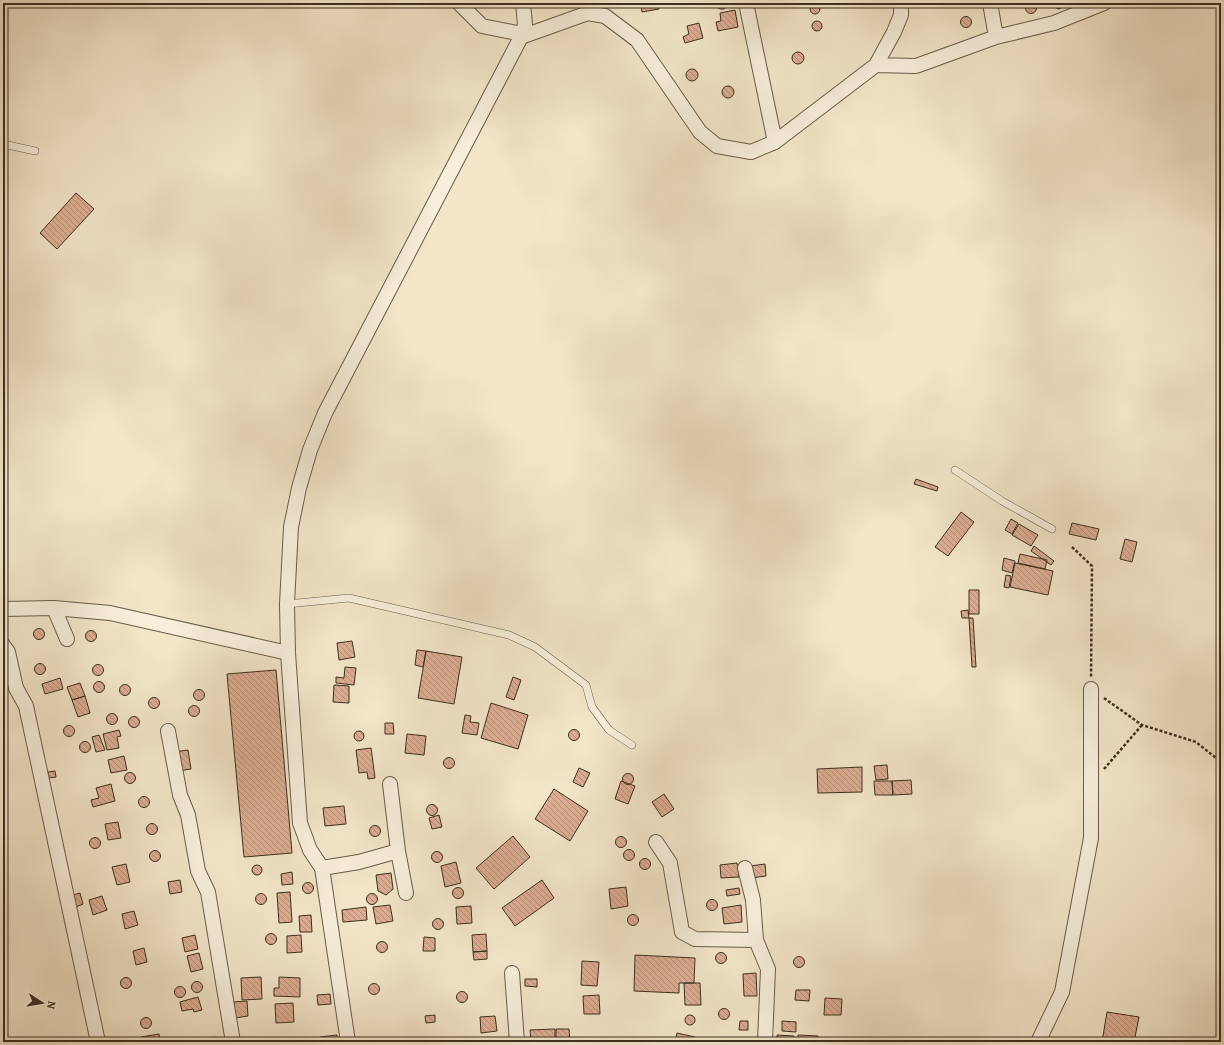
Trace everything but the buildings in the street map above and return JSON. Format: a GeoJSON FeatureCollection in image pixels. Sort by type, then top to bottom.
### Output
{"type":"FeatureCollection","features":[{"type":"Feature","properties":{"kind":"street"},"geometry":{"type":"LineString","coordinates":[[459,3],[482,26],[517,33],[521,37]]}},
{"type":"Feature","properties":{"kind":"street"},"geometry":{"type":"LineString","coordinates":[[348,1042],[322,868],[310,850],[300,823],[288,653],[287,604],[291,527],[299,488],[313,443],[325,414],[521,37],[525,25],[523,3]]}},
{"type":"Feature","properties":{"kind":"street"},"geometry":{"type":"LineString","coordinates":[[746,3],[775,142]]}},
{"type":"Feature","properties":{"kind":"street"},"geometry":{"type":"LineString","coordinates":[[521,37],[587,8],[605,16],[637,40],[700,132],[717,146],[751,152],[775,142],[876,65],[894,32],[901,15],[901,3]]}},
{"type":"Feature","properties":{"kind":"street"},"geometry":{"type":"LineString","coordinates":[[990,3],[996,38]]}},
{"type":"Feature","properties":{"kind":"street"},"geometry":{"type":"LineString","coordinates":[[876,65],[916,66],[996,38],[1054,23],[1104,3]]}},
{"type":"Feature","properties":{"kind":"street"},"geometry":{"type":"LineString","coordinates":[[3,609],[54,608],[110,613],[288,653]]}},
{"type":"Feature","properties":{"kind":"street"},"geometry":{"type":"LineString","coordinates":[[54,608],[67,639]]}},
{"type":"Feature","properties":{"kind":"street"},"geometry":{"type":"LineString","coordinates":[[3,645],[8,652],[16,688],[26,706],[98,1042]]}},
{"type":"Feature","properties":{"kind":"street"},"geometry":{"type":"LineString","coordinates":[[1038,1042],[1062,992],[1092,838],[1091,689]]}},
{"type":"Feature","properties":{"kind":"street"},"geometry":{"type":"LineString","coordinates":[[168,731],[180,795],[188,815],[198,871],[208,892],[233,1042]]}},
{"type":"Feature","properties":{"kind":"street"},"geometry":{"type":"LineString","coordinates":[[390,784],[398,851],[406,892]]}},
{"type":"Feature","properties":{"kind":"street"},"geometry":{"type":"LineString","coordinates":[[656,842],[670,863],[682,932],[695,939],[756,940]]}},
{"type":"Feature","properties":{"kind":"street"},"geometry":{"type":"LineString","coordinates":[[322,868],[359,862],[398,851]]}},
{"type":"Feature","properties":{"kind":"street"},"geometry":{"type":"LineString","coordinates":[[745,868],[753,900],[756,940],[768,969],[765,1042]]}},
{"type":"Feature","properties":{"kind":"street"},"geometry":{"type":"LineString","coordinates":[[512,973],[517,1042]]}},
{"type":"Feature","properties":{"kind":"lane"},"geometry":{"type":"LineString","coordinates":[[3,144],[35,151]]}},
{"type":"Feature","properties":{"kind":"lane"},"geometry":{"type":"LineString","coordinates":[[955,470],[1002,501],[1052,529]]}},
{"type":"Feature","properties":{"kind":"lane"},"geometry":{"type":"LineString","coordinates":[[287,604],[348,598],[509,634],[535,647],[586,685],[592,707],[608,730],[632,745]]}},
{"type":"Feature","properties":{"kind":"path"},"geometry":{"type":"LineString","coordinates":[[1072,547],[1092,566],[1091,689],[1142,725],[1196,742],[1221,762]]}},
{"type":"Feature","properties":{"kind":"path"},"geometry":{"type":"LineString","coordinates":[[1091,784],[1142,725]]}}]}
